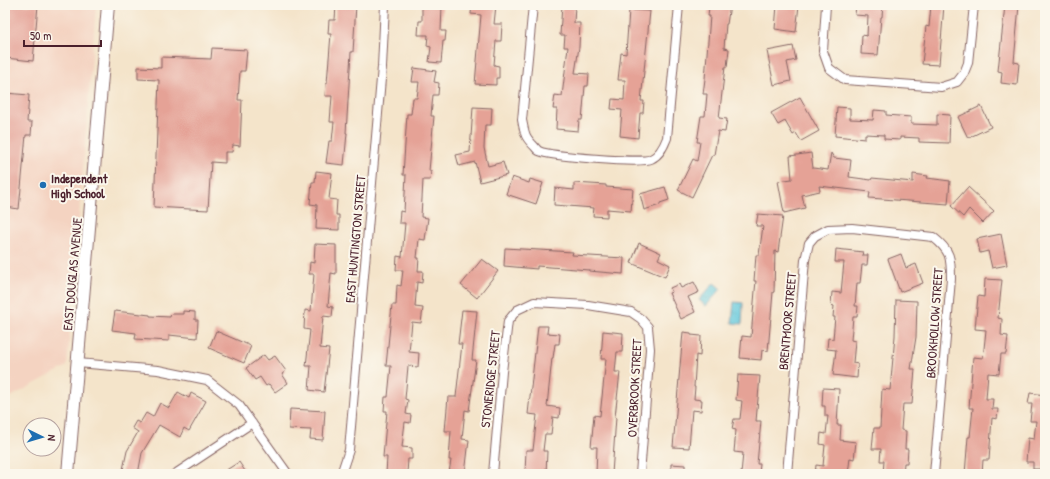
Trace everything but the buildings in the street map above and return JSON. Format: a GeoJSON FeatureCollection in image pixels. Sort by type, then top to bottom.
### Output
{"type":"FeatureCollection","features":[{"type":"Feature","properties":{"kind":"street","name":"EAST DOUGLAS AVENUE"},"geometry":{"type":"LineString","coordinates":[[68,474],[108,5]]}},
{"type":"Feature","properties":{"kind":"street","name":"EAST HUNTINGTON STREET"},"geometry":{"type":"LineString","coordinates":[[341,474],[349,450],[382,67],[385,5]]}},
{"type":"Feature","properties":{"kind":"street"},"geometry":{"type":"LineString","coordinates":[[533,5],[522,120],[526,138],[539,151],[572,157],[633,161],[650,160],[664,148],[668,138],[679,5]]}},
{"type":"Feature","properties":{"kind":"street"},"geometry":{"type":"LineString","coordinates":[[826,5],[823,51],[829,68],[845,80],[940,87],[957,82],[964,73],[968,63],[974,5]]}},
{"type":"Feature","properties":{"kind":"street","name":"BRENTMOOR STREET"},"geometry":{"type":"LineString","coordinates":[[786,474],[805,260],[809,243],[815,236],[828,229],[852,228],[877,231]]}},
{"type":"Feature","properties":{"kind":"street","name":"BROOKHOLLOW STREET"},"geometry":{"type":"LineString","coordinates":[[877,231],[933,238],[943,245],[951,258],[951,279],[934,474]]}},
{"type":"Feature","properties":{"kind":"street","name":"STONERIDGE STREET"},"geometry":{"type":"LineString","coordinates":[[493,474],[508,320],[516,310],[534,302],[582,305]]}},
{"type":"Feature","properties":{"kind":"street","name":"OVERBROOK STREET"},"geometry":{"type":"LineString","coordinates":[[582,305],[631,312],[641,319],[648,327],[650,349],[640,474]]}},
{"type":"Feature","properties":{"kind":"street"},"geometry":{"type":"LineString","coordinates":[[78,363],[158,370],[207,380],[239,405],[288,474]]}},
{"type":"Feature","properties":{"kind":"street"},"geometry":{"type":"LineString","coordinates":[[175,474],[252,423]]}},
{"type":"Feature","properties":{"kind":"shaded area","name":"Independent High School"},"geometry":{"type":"Polygon","coordinates":[[[5,5],[96,5],[67,366],[5,400],[5,5]]]}},
{"type":"Feature","properties":{"kind":"water"},"geometry":{"type":"Polygon","coordinates":[[[714,283],[721,289],[706,306],[699,300],[714,283]]]}},
{"type":"Feature","properties":{"kind":"water"},"geometry":{"type":"Polygon","coordinates":[[[734,302],[743,303],[742,324],[732,323],[734,302]]]}},
{"type":"Feature","properties":{"kind":"place","name":"Independent High School"},"geometry":{"type":"Point","coordinates":[43,185]}}]}
